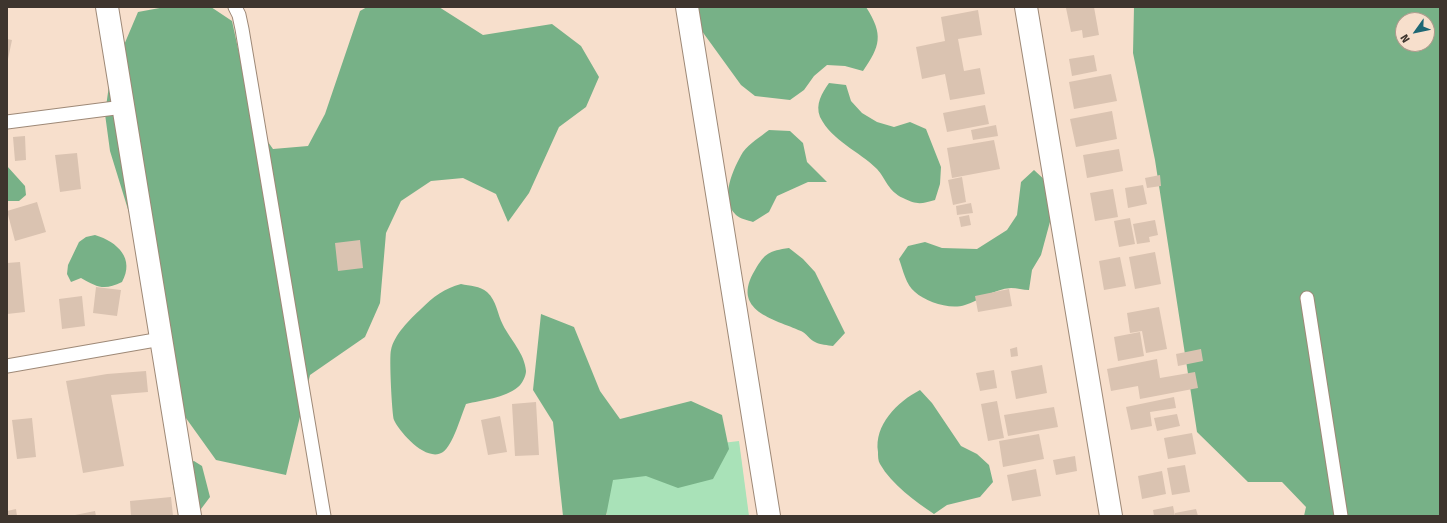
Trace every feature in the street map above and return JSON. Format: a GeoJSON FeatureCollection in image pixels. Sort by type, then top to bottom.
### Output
{"type":"FeatureCollection","features":[{"type":"Feature","properties":{"kind":"street"},"geometry":{"type":"LineString","coordinates":[[107,7],[190,516]]}},
{"type":"Feature","properties":{"kind":"street"},"geometry":{"type":"LineString","coordinates":[[687,7],[769,516]]}},
{"type":"Feature","properties":{"kind":"street"},"geometry":{"type":"LineString","coordinates":[[1026,7],[1111,516]]}},
{"type":"Feature","properties":{"kind":"lane"},"geometry":{"type":"LineString","coordinates":[[235,7],[239,15],[242,29],[324,516]]}},
{"type":"Feature","properties":{"kind":"lane"},"geometry":{"type":"LineString","coordinates":[[7,122],[123,107]]}},
{"type":"Feature","properties":{"kind":"lane"},"geometry":{"type":"LineString","coordinates":[[1306,298],[1341,516]]}},
{"type":"Feature","properties":{"kind":"lane"},"geometry":{"type":"LineString","coordinates":[[7,366],[161,339]]}},
{"type":"Feature","properties":{"kind":"green space"},"geometry":{"type":"Polygon","coordinates":[[[165,7],[211,7],[232,21],[254,122],[273,149],[308,146],[325,114],[360,11],[367,7],[439,7],[483,35],[552,24],[581,46],[599,77],[586,107],[559,127],[529,193],[508,222],[496,194],[463,178],[431,181],[401,201],[386,233],[380,303],[365,337],[310,375],[286,475],[216,460],[173,400],[154,294],[110,151],[105,114],[110,78],[138,12],[165,7]]]}},
{"type":"Feature","properties":{"kind":"green space"},"geometry":{"type":"Polygon","coordinates":[[[691,7],[866,7],[876,25],[878,40],[873,54],[863,71],[845,66],[827,65],[814,76],[804,90],[790,100],[755,96],[741,85],[691,16],[691,7]]]}},
{"type":"Feature","properties":{"kind":"green space"},"geometry":{"type":"Polygon","coordinates":[[[1134,7],[1440,7],[1440,516],[1304,516],[1306,507],[1282,482],[1248,482],[1197,432],[1155,160],[1133,53],[1134,7]]]}},
{"type":"Feature","properties":{"kind":"green space"},"geometry":{"type":"Polygon","coordinates":[[[829,83],[846,85],[851,101],[862,113],[877,122],[894,127],[910,122],[926,129],[941,167],[940,184],[935,200],[916,203],[898,195],[894,192],[877,169],[831,133],[820,117],[818,108],[822,95],[829,83]]]}},
{"type":"Feature","properties":{"kind":"green space"},"geometry":{"type":"Polygon","coordinates":[[[769,130],[790,131],[803,143],[807,162],[827,182],[808,182],[777,196],[769,212],[753,222],[736,215],[731,208],[728,193],[729,184],[735,167],[743,152],[769,130]]]}},
{"type":"Feature","properties":{"kind":"green space"},"geometry":{"type":"Polygon","coordinates":[[[7,166],[25,186],[26,195],[19,201],[7,201],[7,166]]]}},
{"type":"Feature","properties":{"kind":"green space"},"geometry":{"type":"Polygon","coordinates":[[[1034,170],[1047,182],[1051,218],[1041,255],[1032,270],[1029,290],[1013,288],[1005,289],[993,292],[965,305],[945,306],[925,299],[912,289],[905,277],[899,259],[908,246],[925,242],[942,248],[977,249],[1007,230],[1017,215],[1021,182],[1034,170]]]}},
{"type":"Feature","properties":{"kind":"green space"},"geometry":{"type":"Polygon","coordinates":[[[95,235],[111,242],[122,252],[125,259],[126,274],[122,282],[116,285],[105,287],[96,286],[81,278],[71,282],[67,274],[68,265],[79,242],[86,237],[95,235]]]}},
{"type":"Feature","properties":{"kind":"green space"},"geometry":{"type":"Polygon","coordinates":[[[789,248],[803,259],[815,272],[845,333],[833,346],[811,340],[803,332],[768,317],[758,311],[751,304],[748,295],[749,284],[759,264],[768,254],[777,250],[789,248]]]}},
{"type":"Feature","properties":{"kind":"green space"},"geometry":{"type":"Polygon","coordinates":[[[461,284],[481,288],[493,299],[503,325],[523,359],[526,373],[521,384],[513,391],[486,400],[466,404],[447,448],[443,452],[437,454],[429,453],[422,450],[408,439],[394,420],[390,363],[391,350],[395,339],[412,318],[435,297],[444,291],[461,284]]]}},
{"type":"Feature","properties":{"kind":"green space"},"geometry":{"type":"Polygon","coordinates":[[[541,314],[574,327],[600,391],[620,419],[691,401],[722,415],[729,449],[713,479],[678,488],[646,476],[613,480],[606,516],[563,516],[553,422],[533,390],[541,314]]]}},
{"type":"Feature","properties":{"kind":"green space"},"geometry":{"type":"Polygon","coordinates":[[[920,390],[932,403],[961,446],[977,454],[989,465],[993,482],[980,497],[947,505],[934,514],[897,486],[885,472],[879,463],[878,458],[878,442],[883,424],[889,415],[903,401],[920,390]]]}},
{"type":"Feature","properties":{"kind":"green space"},"geometry":{"type":"Polygon","coordinates":[[[739,441],[749,516],[607,516],[599,458],[739,441]]]}},
{"type":"Feature","properties":{"kind":"green space"},"geometry":{"type":"Polygon","coordinates":[[[194,461],[202,466],[210,497],[198,513],[177,502],[173,487],[173,476],[175,472],[185,464],[194,461]]]}},
{"type":"Feature","properties":{"kind":"building"},"geometry":{"type":"Polygon","coordinates":[[[1094,7],[1099,35],[1083,38],[1082,30],[1071,32],[1066,8],[1094,7]]]}},
{"type":"Feature","properties":{"kind":"building"},"geometry":{"type":"Polygon","coordinates":[[[978,10],[982,35],[958,39],[964,71],[980,68],[985,94],[950,100],[945,74],[922,79],[916,47],[945,41],[941,17],[978,10]]]}},
{"type":"Feature","properties":{"kind":"building"},"geometry":{"type":"Polygon","coordinates":[[[7,39],[12,40],[8,59],[7,59],[7,39]]]}},
{"type":"Feature","properties":{"kind":"building"},"geometry":{"type":"Polygon","coordinates":[[[1094,55],[1097,71],[1072,76],[1069,59],[1094,55]]]}},
{"type":"Feature","properties":{"kind":"building"},"geometry":{"type":"Polygon","coordinates":[[[1111,74],[1117,101],[1074,109],[1069,82],[1111,74]]]}},
{"type":"Feature","properties":{"kind":"building"},"geometry":{"type":"Polygon","coordinates":[[[985,105],[989,124],[947,132],[943,113],[985,105]]]}},
{"type":"Feature","properties":{"kind":"building"},"geometry":{"type":"Polygon","coordinates":[[[1112,111],[1117,139],[1076,147],[1070,119],[1112,111]]]}},
{"type":"Feature","properties":{"kind":"building"},"geometry":{"type":"Polygon","coordinates":[[[996,125],[998,136],[973,140],[971,130],[996,125]]]}},
{"type":"Feature","properties":{"kind":"building"},"geometry":{"type":"Polygon","coordinates":[[[25,136],[26,160],[15,161],[13,137],[25,136]]]}},
{"type":"Feature","properties":{"kind":"building"},"geometry":{"type":"Polygon","coordinates":[[[994,140],[1000,169],[952,178],[947,148],[994,140]]]}},
{"type":"Feature","properties":{"kind":"building"},"geometry":{"type":"Polygon","coordinates":[[[1119,149],[1123,171],[1087,178],[1083,155],[1119,149]]]}},
{"type":"Feature","properties":{"kind":"building"},"geometry":{"type":"Polygon","coordinates":[[[77,153],[81,189],[60,192],[55,155],[77,153]]]}},
{"type":"Feature","properties":{"kind":"building"},"geometry":{"type":"Polygon","coordinates":[[[1160,175],[1161,186],[1147,188],[1145,178],[1160,175]]]}},
{"type":"Feature","properties":{"kind":"building"},"geometry":{"type":"Polygon","coordinates":[[[962,177],[966,202],[953,205],[948,180],[962,177]]]}},
{"type":"Feature","properties":{"kind":"building"},"geometry":{"type":"Polygon","coordinates":[[[1143,185],[1147,204],[1128,208],[1125,188],[1143,185]]]}},
{"type":"Feature","properties":{"kind":"building"},"geometry":{"type":"Polygon","coordinates":[[[1113,189],[1118,217],[1095,221],[1090,193],[1113,189]]]}},
{"type":"Feature","properties":{"kind":"building"},"geometry":{"type":"Polygon","coordinates":[[[37,202],[46,232],[15,241],[7,211],[37,202]]]}},
{"type":"Feature","properties":{"kind":"building"},"geometry":{"type":"Polygon","coordinates":[[[971,203],[973,213],[957,215],[956,206],[971,203]]]}},
{"type":"Feature","properties":{"kind":"building"},"geometry":{"type":"Polygon","coordinates":[[[969,215],[971,225],[961,227],[959,217],[969,215]]]}},
{"type":"Feature","properties":{"kind":"building"},"geometry":{"type":"Polygon","coordinates":[[[1130,218],[1135,244],[1119,247],[1114,221],[1130,218]]]}},
{"type":"Feature","properties":{"kind":"building"},"geometry":{"type":"Polygon","coordinates":[[[1155,220],[1158,235],[1149,237],[1150,242],[1137,244],[1133,224],[1155,220]]]}},
{"type":"Feature","properties":{"kind":"building"},"geometry":{"type":"Polygon","coordinates":[[[360,240],[363,268],[338,271],[335,243],[360,240]]]}},
{"type":"Feature","properties":{"kind":"building"},"geometry":{"type":"Polygon","coordinates":[[[1155,252],[1161,284],[1135,289],[1129,257],[1155,252]]]}},
{"type":"Feature","properties":{"kind":"building"},"geometry":{"type":"Polygon","coordinates":[[[1120,257],[1126,286],[1104,290],[1099,261],[1120,257]]]}},
{"type":"Feature","properties":{"kind":"building"},"geometry":{"type":"Polygon","coordinates":[[[20,262],[25,312],[7,314],[7,263],[20,262]]]}},
{"type":"Feature","properties":{"kind":"building"},"geometry":{"type":"Polygon","coordinates":[[[96,287],[121,290],[117,316],[93,313],[96,287]]]}},
{"type":"Feature","properties":{"kind":"building"},"geometry":{"type":"Polygon","coordinates":[[[1009,289],[1012,306],[978,312],[975,296],[1009,289]]]}},
{"type":"Feature","properties":{"kind":"building"},"geometry":{"type":"Polygon","coordinates":[[[82,296],[85,326],[62,329],[59,299],[82,296]]]}},
{"type":"Feature","properties":{"kind":"building"},"geometry":{"type":"Polygon","coordinates":[[[1159,307],[1167,349],[1146,353],[1142,331],[1130,333],[1127,313],[1159,307]]]}},
{"type":"Feature","properties":{"kind":"building"},"geometry":{"type":"Polygon","coordinates":[[[1140,332],[1144,356],[1118,361],[1114,337],[1140,332]]]}},
{"type":"Feature","properties":{"kind":"building"},"geometry":{"type":"Polygon","coordinates":[[[1017,347],[1018,356],[1011,357],[1010,349],[1017,347]]]}},
{"type":"Feature","properties":{"kind":"building"},"geometry":{"type":"Polygon","coordinates":[[[1201,349],[1203,361],[1178,366],[1176,354],[1201,349]]]}},
{"type":"Feature","properties":{"kind":"building"},"geometry":{"type":"Polygon","coordinates":[[[1157,359],[1160,378],[1195,372],[1198,388],[1140,399],[1138,386],[1111,391],[1107,369],[1157,359]]]}},
{"type":"Feature","properties":{"kind":"building"},"geometry":{"type":"Polygon","coordinates":[[[1042,365],[1047,393],[1016,399],[1011,371],[1042,365]]]}},
{"type":"Feature","properties":{"kind":"building"},"geometry":{"type":"Polygon","coordinates":[[[994,370],[997,388],[980,391],[976,373],[994,370]]]}},
{"type":"Feature","properties":{"kind":"building"},"geometry":{"type":"Polygon","coordinates":[[[146,371],[148,392],[111,395],[124,466],[83,473],[66,381],[107,374],[146,371]]]}},
{"type":"Feature","properties":{"kind":"building"},"geometry":{"type":"Polygon","coordinates":[[[1174,397],[1176,408],[1150,412],[1152,426],[1131,430],[1126,407],[1174,397]]]}},
{"type":"Feature","properties":{"kind":"building"},"geometry":{"type":"Polygon","coordinates":[[[997,401],[1004,438],[988,441],[981,404],[997,401]]]}},
{"type":"Feature","properties":{"kind":"building"},"geometry":{"type":"Polygon","coordinates":[[[536,402],[539,455],[515,456],[512,404],[536,402]]]}},
{"type":"Feature","properties":{"kind":"building"},"geometry":{"type":"Polygon","coordinates":[[[1054,407],[1058,427],[1008,436],[1004,415],[1054,407]]]}},
{"type":"Feature","properties":{"kind":"building"},"geometry":{"type":"Polygon","coordinates":[[[1177,414],[1180,426],[1157,431],[1154,418],[1177,414]]]}},
{"type":"Feature","properties":{"kind":"building"},"geometry":{"type":"Polygon","coordinates":[[[500,416],[507,452],[488,455],[481,420],[500,416]]]}},
{"type":"Feature","properties":{"kind":"building"},"geometry":{"type":"Polygon","coordinates":[[[32,418],[36,457],[17,459],[12,420],[32,418]]]}},
{"type":"Feature","properties":{"kind":"building"},"geometry":{"type":"Polygon","coordinates":[[[1192,433],[1196,454],[1168,459],[1164,438],[1192,433]]]}},
{"type":"Feature","properties":{"kind":"building"},"geometry":{"type":"Polygon","coordinates":[[[1039,434],[1044,459],[1003,467],[999,441],[1039,434]]]}},
{"type":"Feature","properties":{"kind":"building"},"geometry":{"type":"Polygon","coordinates":[[[1075,456],[1077,471],[1056,475],[1053,460],[1075,456]]]}},
{"type":"Feature","properties":{"kind":"building"},"geometry":{"type":"Polygon","coordinates":[[[1185,465],[1190,492],[1172,495],[1167,468],[1185,465]]]}},
{"type":"Feature","properties":{"kind":"building"},"geometry":{"type":"Polygon","coordinates":[[[1036,469],[1041,496],[1012,501],[1007,475],[1036,469]]]}},
{"type":"Feature","properties":{"kind":"building"},"geometry":{"type":"Polygon","coordinates":[[[1162,471],[1166,494],[1142,499],[1138,476],[1162,471]]]}},
{"type":"Feature","properties":{"kind":"building"},"geometry":{"type":"Polygon","coordinates":[[[171,497],[173,516],[131,516],[130,501],[171,497]]]}},
{"type":"Feature","properties":{"kind":"building"},"geometry":{"type":"Polygon","coordinates":[[[1173,506],[1175,516],[1154,516],[1153,510],[1173,506]]]}},
{"type":"Feature","properties":{"kind":"building"},"geometry":{"type":"Polygon","coordinates":[[[16,509],[17,516],[7,516],[7,511],[16,509]]]}},
{"type":"Feature","properties":{"kind":"building"},"geometry":{"type":"Polygon","coordinates":[[[1196,509],[1198,516],[1175,516],[1175,513],[1196,509]]]}},
{"type":"Feature","properties":{"kind":"building"},"geometry":{"type":"Polygon","coordinates":[[[95,511],[96,516],[75,516],[75,515],[95,511]]]}}]}
